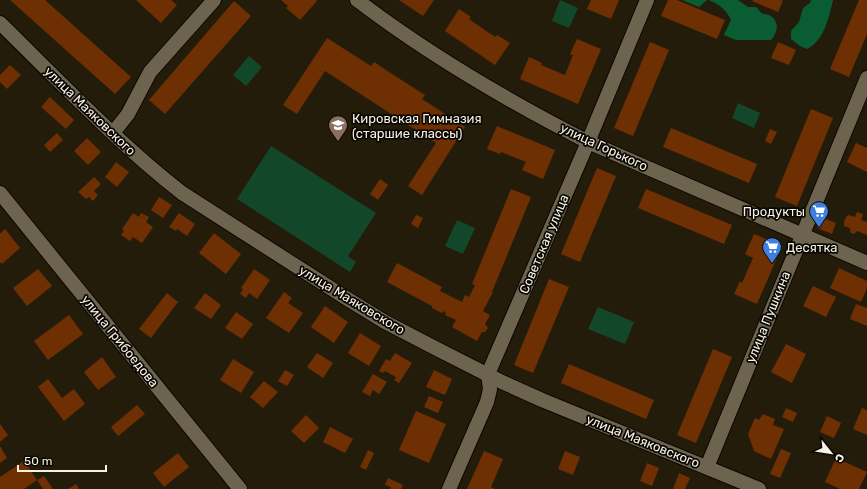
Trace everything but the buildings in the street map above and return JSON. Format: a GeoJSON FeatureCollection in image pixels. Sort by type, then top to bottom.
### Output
{"type":"FeatureCollection","features":[{"type":"Feature","properties":{"kind":"street"},"geometry":{"type":"LineString","coordinates":[[113,133],[128,114],[150,72],[214,0]]}},
{"type":"Feature","properties":{"kind":"street","name":"улица Горького"},"geometry":{"type":"LineString","coordinates":[[357,0],[422,46],[470,76],[527,110],[588,142],[867,262]]}},
{"type":"Feature","properties":{"kind":"street","name":"Советская улица"},"geometry":{"type":"LineString","coordinates":[[449,489],[487,402],[490,389],[488,374],[588,142],[647,0]]}},
{"type":"Feature","properties":{"kind":"street","name":"улица Маяковского"},"geometry":{"type":"LineString","coordinates":[[0,23],[113,133],[182,193],[385,322],[555,406],[759,489]]}},
{"type":"Feature","properties":{"kind":"street","name":"улица Пушкина"},"geometry":{"type":"LineString","coordinates":[[707,467],[867,78]]}},
{"type":"Feature","properties":{"kind":"street","name":"улица Грибоедова"},"geometry":{"type":"LineString","coordinates":[[0,193],[240,489]]}},
{"type":"Feature","properties":{"kind":"green space"},"geometry":{"type":"Polygon","coordinates":[[[560,0],[578,8],[569,28],[552,21],[560,0]]]}},
{"type":"Feature","properties":{"kind":"green space"},"geometry":{"type":"Polygon","coordinates":[[[682,0],[707,0],[699,7],[682,0]]]}},
{"type":"Feature","properties":{"kind":"green space"},"geometry":{"type":"Polygon","coordinates":[[[708,0],[738,0],[748,7],[756,7],[763,14],[773,17],[777,27],[775,34],[771,40],[736,40],[724,35],[731,20],[722,7],[708,0]]]}},
{"type":"Feature","properties":{"kind":"green space"},"geometry":{"type":"Polygon","coordinates":[[[811,0],[833,0],[822,34],[813,45],[807,49],[791,39],[791,31],[799,22],[803,8],[810,3],[811,0]]]}},
{"type":"Feature","properties":{"kind":"green space"},"geometry":{"type":"Polygon","coordinates":[[[249,56],[262,67],[246,86],[233,75],[249,56]]]}},
{"type":"Feature","properties":{"kind":"green space"},"geometry":{"type":"Polygon","coordinates":[[[738,103],[760,113],[754,128],[732,118],[738,103]]]}},
{"type":"Feature","properties":{"kind":"green space"},"geometry":{"type":"Polygon","coordinates":[[[271,146],[376,213],[348,256],[356,262],[350,272],[237,199],[271,146]]]}},
{"type":"Feature","properties":{"kind":"green space"},"geometry":{"type":"Polygon","coordinates":[[[457,220],[475,228],[463,254],[445,246],[457,220]]]}},
{"type":"Feature","properties":{"kind":"green space"},"geometry":{"type":"Polygon","coordinates":[[[598,307],[634,322],[625,344],[588,329],[598,307]]]}},
{"type":"Feature","properties":{"kind":"place","name":"Кировская Гимназия (старшие классы)"},"geometry":{"type":"Point","coordinates":[338,142]}},
{"type":"Feature","properties":{"kind":"place","name":"Продукты"},"geometry":{"type":"Point","coordinates":[819,228]}},
{"type":"Feature","properties":{"kind":"place","name":"Десятка"},"geometry":{"type":"Point","coordinates":[772,264]}}]}
